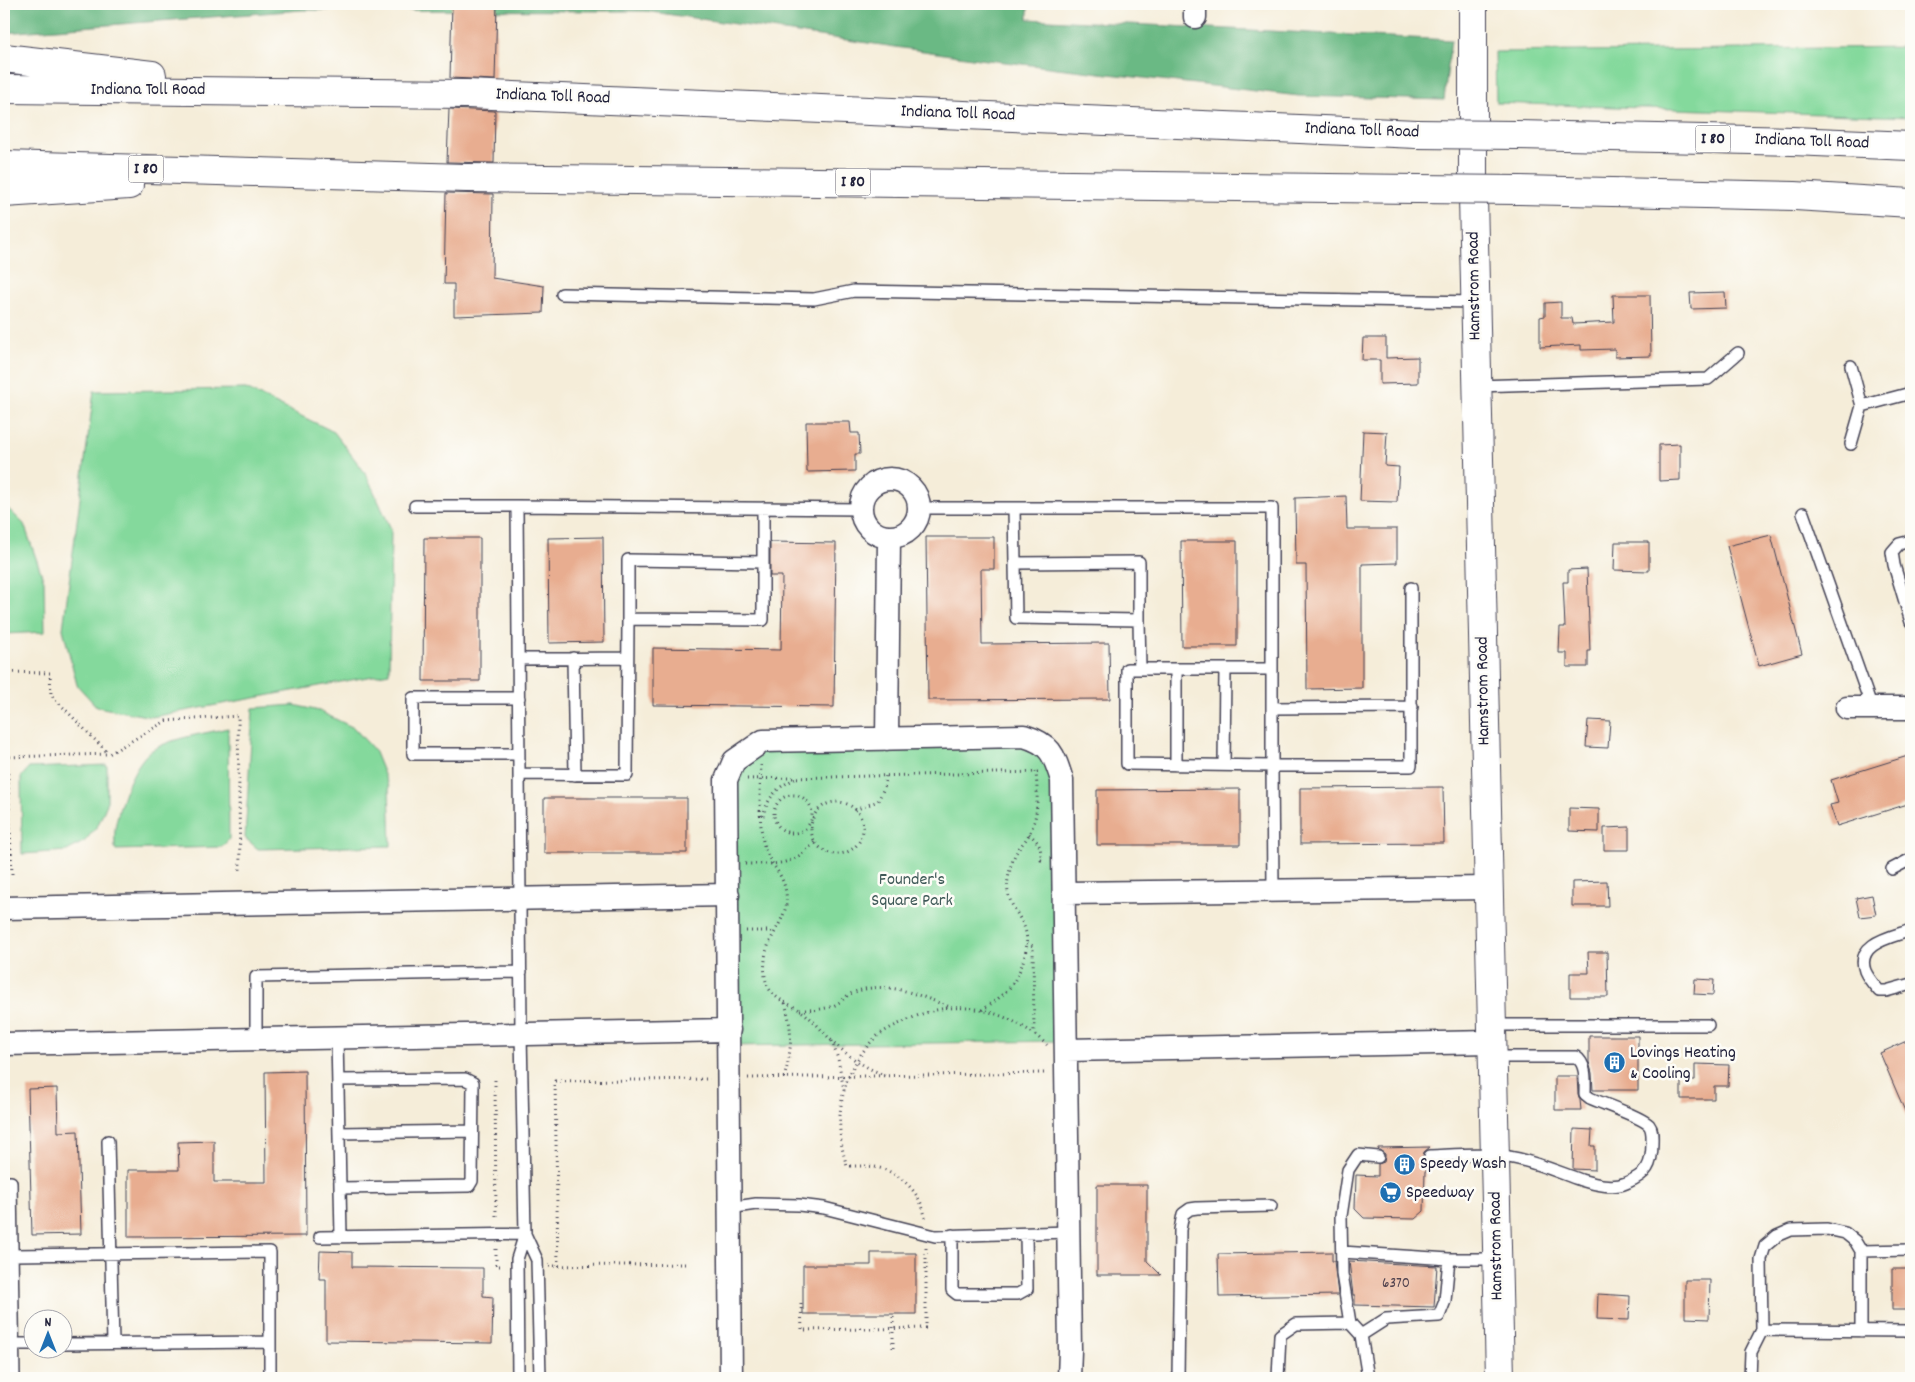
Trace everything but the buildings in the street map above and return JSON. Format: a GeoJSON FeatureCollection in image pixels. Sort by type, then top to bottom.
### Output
{"type":"FeatureCollection","features":[{"type":"Feature","properties":{"kind":"main road","name":"Hamstrom Road"},"geometry":{"type":"LineString","coordinates":[[1473,4],[1475,302],[1500,1378]]}},
{"type":"Feature","properties":{"kind":"main road"},"geometry":{"type":"LineString","coordinates":[[4,58],[287,91]]}},
{"type":"Feature","properties":{"kind":"main road","name":"Indiana Toll Road"},"geometry":{"type":"LineString","coordinates":[[4,89],[467,94],[1417,134],[1792,141],[1911,146]]}},
{"type":"Feature","properties":{"kind":"main road","name":"I 80"},"geometry":{"type":"LineString","coordinates":[[4,165],[466,178],[1519,190],[1796,196],[1911,203]]}},
{"type":"Feature","properties":{"kind":"main road"},"geometry":{"type":"LineString","coordinates":[[4,193],[289,174]]}},
{"type":"Feature","properties":{"kind":"street"},"geometry":{"type":"LineString","coordinates":[[889,478],[907,484],[914,490],[920,508],[914,526],[907,532],[889,537],[872,532],[866,525],[860,509],[862,500],[872,484],[889,478]]}},
{"type":"Feature","properties":{"kind":"street"},"geometry":{"type":"LineString","coordinates":[[888,738],[889,537]]}},
{"type":"Feature","properties":{"kind":"street"},"geometry":{"type":"LineString","coordinates":[[1847,708],[1911,708]]}},
{"type":"Feature","properties":{"kind":"street"},"geometry":{"type":"LineString","coordinates":[[731,1378],[726,780],[734,761],[763,741],[1024,736],[1039,741],[1054,756],[1062,780],[1064,893],[1058,1049],[1069,1232],[1069,1378]]}},
{"type":"Feature","properties":{"kind":"street"},"geometry":{"type":"LineString","coordinates":[[1064,893],[1488,888]]}},
{"type":"Feature","properties":{"kind":"street"},"geometry":{"type":"LineString","coordinates":[[4,908],[728,895]]}},
{"type":"Feature","properties":{"kind":"street"},"geometry":{"type":"LineString","coordinates":[[4,1044],[729,1030]]}},
{"type":"Feature","properties":{"kind":"street"},"geometry":{"type":"LineString","coordinates":[[1058,1049],[1492,1041]]}},
{"type":"Feature","properties":{"kind":"lane"},"geometry":{"type":"LineString","coordinates":[[562,294],[814,299],[854,291],[1475,302]]}},
{"type":"Feature","properties":{"kind":"lane"},"geometry":{"type":"LineString","coordinates":[[1477,386],[1708,379],[1738,352]]}},
{"type":"Feature","properties":{"kind":"lane"},"geometry":{"type":"LineString","coordinates":[[1850,366],[1862,406],[1851,444]]}},
{"type":"Feature","properties":{"kind":"lane"},"geometry":{"type":"LineString","coordinates":[[1862,406],[1911,394]]}},
{"type":"Feature","properties":{"kind":"lane"},"geometry":{"type":"LineString","coordinates":[[415,506],[860,509]]}},
{"type":"Feature","properties":{"kind":"lane"},"geometry":{"type":"LineString","coordinates":[[517,506],[521,1034],[525,1234],[516,1266],[518,1378]]}},
{"type":"Feature","properties":{"kind":"lane"},"geometry":{"type":"LineString","coordinates":[[628,619],[762,620],[763,508]]}},
{"type":"Feature","properties":{"kind":"lane"},"geometry":{"type":"LineString","coordinates":[[920,508],[1272,508],[1273,890]]}},
{"type":"Feature","properties":{"kind":"lane"},"geometry":{"type":"LineString","coordinates":[[1014,508],[1016,618],[1139,620]]}},
{"type":"Feature","properties":{"kind":"lane"},"geometry":{"type":"LineString","coordinates":[[1803,513],[1872,708]]}},
{"type":"Feature","properties":{"kind":"lane"},"geometry":{"type":"LineString","coordinates":[[1911,541],[1900,544],[1892,552],[1911,622]]}},
{"type":"Feature","properties":{"kind":"lane"},"geometry":{"type":"LineString","coordinates":[[520,774],[626,775],[628,560],[763,562]]}},
{"type":"Feature","properties":{"kind":"lane"},"geometry":{"type":"LineString","coordinates":[[1015,563],[1139,562],[1140,668]]}},
{"type":"Feature","properties":{"kind":"lane"},"geometry":{"type":"LineString","coordinates":[[1272,669],[1127,668],[1126,764],[1411,766],[1411,588]]}},
{"type":"Feature","properties":{"kind":"lane"},"geometry":{"type":"LineString","coordinates":[[573,658],[575,774]]}},
{"type":"Feature","properties":{"kind":"lane"},"geometry":{"type":"LineString","coordinates":[[518,659],[627,658]]}},
{"type":"Feature","properties":{"kind":"lane"},"geometry":{"type":"LineString","coordinates":[[1176,669],[1176,765]]}},
{"type":"Feature","properties":{"kind":"lane"},"geometry":{"type":"LineString","coordinates":[[1224,765],[1225,669]]}},
{"type":"Feature","properties":{"kind":"lane"},"geometry":{"type":"LineString","coordinates":[[519,698],[413,698],[413,754],[519,754]]}},
{"type":"Feature","properties":{"kind":"lane"},"geometry":{"type":"LineString","coordinates":[[1272,708],[1412,707]]}},
{"type":"Feature","properties":{"kind":"lane"},"geometry":{"type":"LineString","coordinates":[[1892,869],[1911,859]]}},
{"type":"Feature","properties":{"kind":"lane"},"geometry":{"type":"LineString","coordinates":[[1911,930],[1874,943],[1862,961],[1866,973],[1879,991],[1911,984]]}},
{"type":"Feature","properties":{"kind":"lane"},"geometry":{"type":"LineString","coordinates":[[256,1039],[256,977],[521,972]]}},
{"type":"Feature","properties":{"kind":"lane"},"geometry":{"type":"LineString","coordinates":[[1492,1041],[1708,1025]]}},
{"type":"Feature","properties":{"kind":"lane"},"geometry":{"type":"LineString","coordinates":[[337,1038],[341,1237]]}},
{"type":"Feature","properties":{"kind":"lane"},"geometry":{"type":"LineString","coordinates":[[1430,1156],[1495,1155],[1511,1157],[1594,1184],[1609,1186],[1624,1184],[1642,1174],[1650,1165],[1652,1133],[1649,1125],[1590,1098],[1586,1094],[1584,1066],[1581,1060],[1576,1057],[1492,1041]]}},
{"type":"Feature","properties":{"kind":"lane"},"geometry":{"type":"LineString","coordinates":[[338,1080],[465,1079],[473,1083],[472,1181],[469,1186],[340,1188]]}},
{"type":"Feature","properties":{"kind":"lane"},"geometry":{"type":"LineString","coordinates":[[339,1133],[472,1131]]}},
{"type":"Feature","properties":{"kind":"lane"},"geometry":{"type":"LineString","coordinates":[[108,1141],[113,1343]]}},
{"type":"Feature","properties":{"kind":"lane"},"geometry":{"type":"LineString","coordinates":[[1368,1378],[1361,1335],[1350,1323],[1342,1274],[1341,1216],[1348,1170],[1358,1155],[1378,1157]]}},
{"type":"Feature","properties":{"kind":"lane"},"geometry":{"type":"LineString","coordinates":[[4,1182],[12,1182],[8,1242],[13,1255],[14,1378]]}},
{"type":"Feature","properties":{"kind":"lane"},"geometry":{"type":"LineString","coordinates":[[729,1208],[756,1204],[816,1207],[935,1236],[1069,1232]]}},
{"type":"Feature","properties":{"kind":"lane"},"geometry":{"type":"LineString","coordinates":[[1178,1378],[1180,1230],[1183,1214],[1197,1208],[1271,1206]]}},
{"type":"Feature","properties":{"kind":"lane"},"geometry":{"type":"LineString","coordinates":[[1750,1378],[1751,1352],[1762,1330],[1761,1259],[1765,1246],[1777,1236],[1791,1230],[1827,1229],[1845,1233],[1855,1241],[1861,1251],[1861,1331]]}},
{"type":"Feature","properties":{"kind":"lane"},"geometry":{"type":"LineString","coordinates":[[320,1237],[525,1234]]}},
{"type":"Feature","properties":{"kind":"lane"},"geometry":{"type":"LineString","coordinates":[[525,1234],[537,1260],[540,1378]]}},
{"type":"Feature","properties":{"kind":"lane"},"geometry":{"type":"LineString","coordinates":[[952,1235],[952,1290],[957,1294],[1018,1294],[1027,1289],[1026,1234]]}},
{"type":"Feature","properties":{"kind":"lane"},"geometry":{"type":"LineString","coordinates":[[1861,1251],[1911,1250]]}},
{"type":"Feature","properties":{"kind":"lane"},"geometry":{"type":"LineString","coordinates":[[13,1255],[270,1252],[270,1378]]}},
{"type":"Feature","properties":{"kind":"lane"},"geometry":{"type":"LineString","coordinates":[[1342,1252],[1449,1259],[1497,1259]]}},
{"type":"Feature","properties":{"kind":"lane"},"geometry":{"type":"LineString","coordinates":[[1361,1335],[1386,1319],[1439,1316],[1446,1301],[1449,1259]]}},
{"type":"Feature","properties":{"kind":"lane"},"geometry":{"type":"LineString","coordinates":[[1278,1378],[1280,1335],[1296,1324],[1350,1323]]}},
{"type":"Feature","properties":{"kind":"lane"},"geometry":{"type":"LineString","coordinates":[[1762,1330],[1911,1331]]}},
{"type":"Feature","properties":{"kind":"lane"},"geometry":{"type":"LineString","coordinates":[[72,1344],[270,1342]]}},
{"type":"Feature","properties":{"kind":"lane"},"geometry":{"type":"LineString","coordinates":[[14,1344],[22,1344]]}},
{"type":"Feature","properties":{"kind":"path"},"geometry":{"type":"LineString","coordinates":[[4,672],[50,673],[51,695],[109,754]]}},
{"type":"Feature","properties":{"kind":"path"},"geometry":{"type":"LineString","coordinates":[[12,874],[6,757],[109,754],[166,721],[238,716],[240,871]]}},
{"type":"Feature","properties":{"kind":"path"},"geometry":{"type":"LineString","coordinates":[[982,1010],[1013,984],[1023,963],[1027,943],[1024,926],[1013,908],[1006,888],[1010,867],[1018,849],[1029,834],[1038,803],[1036,740]]}},
{"type":"Feature","properties":{"kind":"path"},"geometry":{"type":"LineString","coordinates":[[763,741],[760,778],[762,832],[766,852],[782,877],[786,895],[785,914],[767,946],[765,980],[771,992],[800,1010],[857,1061],[871,1070],[888,1076]]}},
{"type":"Feature","properties":{"kind":"path"},"geometry":{"type":"LineString","coordinates":[[726,780],[1060,772]]}},
{"type":"Feature","properties":{"kind":"path"},"geometry":{"type":"LineString","coordinates":[[855,810],[878,801],[884,788],[886,776]]}},
{"type":"Feature","properties":{"kind":"path"},"geometry":{"type":"LineString","coordinates":[[761,821],[766,804],[775,790],[785,783],[798,778]]}},
{"type":"Feature","properties":{"kind":"path"},"geometry":{"type":"LineString","coordinates":[[855,810],[849,805],[840,802],[824,805],[812,818],[806,829],[794,834],[782,831],[774,821],[774,808],[782,798],[794,795],[806,800],[810,805],[812,818],[811,834],[815,842],[828,852],[837,854],[853,848],[859,842],[863,825],[855,810]]}},
{"type":"Feature","properties":{"kind":"path"},"geometry":{"type":"LineString","coordinates":[[1029,834],[1041,846],[1041,860],[1049,860]]}},
{"type":"Feature","properties":{"kind":"path"},"geometry":{"type":"LineString","coordinates":[[743,864],[789,862],[798,858],[815,842]]}},
{"type":"Feature","properties":{"kind":"path"},"geometry":{"type":"LineString","coordinates":[[745,931],[776,931]]}},
{"type":"Feature","properties":{"kind":"path"},"geometry":{"type":"LineString","coordinates":[[1027,943],[1033,946],[1034,1032]]}},
{"type":"Feature","properties":{"kind":"path"},"geometry":{"type":"LineString","coordinates":[[800,1010],[828,1007],[835,1005],[849,995],[865,989],[884,987],[901,989],[951,1008]]}},
{"type":"Feature","properties":{"kind":"path"},"geometry":{"type":"LineString","coordinates":[[784,1078],[790,1055],[791,1036],[785,1002]]}},
{"type":"Feature","properties":{"kind":"path"},"geometry":{"type":"LineString","coordinates":[[801,1304],[802,1330],[926,1328],[926,1234],[924,1209],[915,1192],[900,1178],[884,1169],[847,1166],[840,1146],[838,1124],[844,1091],[857,1061],[875,1038],[899,1024],[926,1012],[951,1008],[982,1010],[1007,1018],[1034,1032],[1058,1049]]}},
{"type":"Feature","properties":{"kind":"path"},"geometry":{"type":"LineString","coordinates":[[832,1040],[844,1091]]}},
{"type":"Feature","properties":{"kind":"path"},"geometry":{"type":"LineString","coordinates":[[1045,1073],[1047,1065]]}},
{"type":"Feature","properties":{"kind":"path"},"geometry":{"type":"LineString","coordinates":[[495,1080],[496,1266],[516,1266]]}},
{"type":"Feature","properties":{"kind":"path"},"geometry":{"type":"LineString","coordinates":[[537,1266],[686,1264]]}},
{"type":"Feature","properties":{"kind":"path"},"geometry":{"type":"LineString","coordinates":[[893,1317],[893,1352]]}},
{"type":"Feature","properties":{"kind":"green space"},"geometry":{"type":"Polygon","coordinates":[[[4,4],[1028,4],[1028,19],[1451,40],[1444,100],[1299,96],[979,59],[645,11],[302,10],[4,33],[4,4]]]}},
{"type":"Feature","properties":{"kind":"green space"},"geometry":{"type":"Polygon","coordinates":[[[1911,47],[1911,117],[1496,103],[1495,52],[1911,47]]]}},
{"type":"Feature","properties":{"kind":"green space"},"geometry":{"type":"Polygon","coordinates":[[[246,389],[334,432],[366,474],[391,529],[389,673],[152,717],[97,707],[77,685],[63,629],[94,391],[246,389]]]}},
{"type":"Feature","properties":{"kind":"green space"},"geometry":{"type":"Polygon","coordinates":[[[4,505],[24,524],[44,581],[45,632],[4,634],[4,505]]]}},
{"type":"Feature","properties":{"kind":"green space"},"geometry":{"type":"Polygon","coordinates":[[[294,705],[319,711],[354,728],[374,750],[389,787],[391,846],[258,849],[245,838],[253,708],[294,705]]]}},
{"type":"Feature","properties":{"kind":"green space"},"geometry":{"type":"Polygon","coordinates":[[[228,728],[229,839],[222,847],[115,850],[115,826],[121,804],[129,782],[147,754],[171,742],[228,728]]]}},
{"type":"Feature","properties":{"kind":"green space","name":"Founder's Square Park"},"geometry":{"type":"Polygon","coordinates":[[[1024,736],[1054,756],[1066,1041],[729,1046],[734,761],[750,749],[1024,736]]]}},
{"type":"Feature","properties":{"kind":"green space"},"geometry":{"type":"Polygon","coordinates":[[[107,765],[107,804],[98,825],[85,841],[67,851],[22,854],[21,777],[29,768],[107,765]]]}},
{"type":"Feature","properties":{"kind":"place","name":"Lovings Heating & Cooling"},"geometry":{"type":"Point","coordinates":[1614,1063]}},
{"type":"Feature","properties":{"kind":"place","name":"Speedy Wash"},"geometry":{"type":"Point","coordinates":[1404,1164]}},
{"type":"Feature","properties":{"kind":"place","name":"Speedway"},"geometry":{"type":"Point","coordinates":[1390,1193]}}]}
